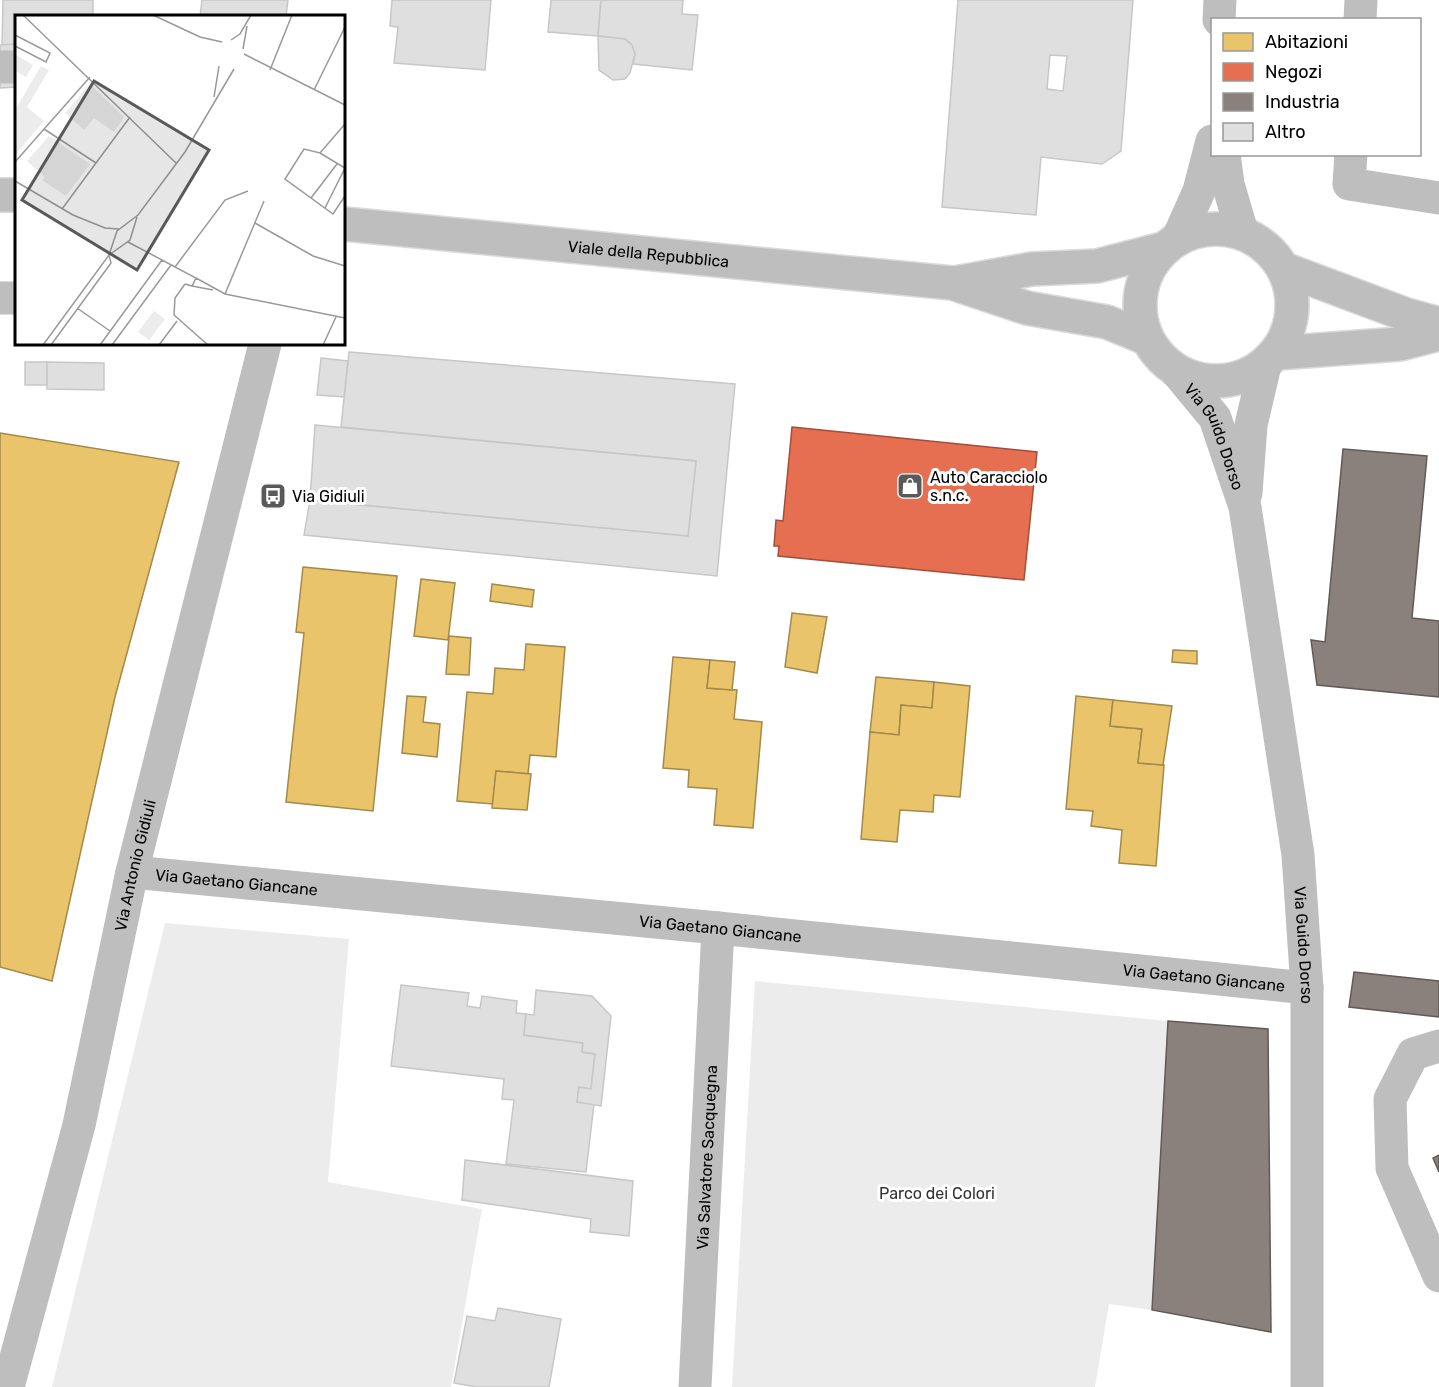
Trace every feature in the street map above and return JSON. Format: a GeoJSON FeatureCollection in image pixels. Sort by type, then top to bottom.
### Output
{"type":"FeatureCollection","features":[{"type":"Feature","properties":{"kind":"street"},"geometry":{"type":"LineString","coordinates":[[1220,0],[1220,18]]}},
{"type":"Feature","properties":{"kind":"street"},"geometry":{"type":"LineString","coordinates":[[1360,18],[1361,0]]}},
{"type":"Feature","properties":{"kind":"street"},"geometry":{"type":"LineString","coordinates":[[1171,243],[1199,191],[1211,145]]}},
{"type":"Feature","properties":{"kind":"street"},"geometry":{"type":"LineString","coordinates":[[1224,156],[1228,184],[1242,232]]}},
{"type":"Feature","properties":{"kind":"street"},"geometry":{"type":"LineString","coordinates":[[1351,156],[1349,184],[1439,198]]}},
{"type":"Feature","properties":{"kind":"street","name":"Viale della Repubblica"},"geometry":{"type":"LineString","coordinates":[[345,224],[952,283],[1027,308],[1107,322],[1146,338]]}},
{"type":"Feature","properties":{"kind":"street","name":"Viale della Repubblica"},"geometry":{"type":"LineString","coordinates":[[952,283],[1032,269],[1097,266],[1214,227],[1242,232],[1267,247],[1284,269],[1293,297],[1291,326],[1271,359]]}},
{"type":"Feature","properties":{"kind":"street","name":"Viale della Repubblica"},"geometry":{"type":"LineString","coordinates":[[1171,243],[1143,278],[1139,308],[1146,338],[1159,357],[1177,372],[1207,382],[1238,379],[1271,359],[1400,344],[1439,334]]}},
{"type":"Feature","properties":{"kind":"street"},"geometry":{"type":"LineString","coordinates":[[1284,269],[1407,315],[1439,324]]}},
{"type":"Feature","properties":{"kind":"street","name":"Via Antonio Gidiuli"},"geometry":{"type":"LineString","coordinates":[[8,1387],[79,1125],[132,872],[265,345]]}},
{"type":"Feature","properties":{"kind":"street","name":"Via Guido Dorso"},"geometry":{"type":"LineString","coordinates":[[1245,507],[1251,425],[1271,359]]}},
{"type":"Feature","properties":{"kind":"street","name":"Via Guido Dorso"},"geometry":{"type":"LineString","coordinates":[[1177,372],[1215,418],[1245,507],[1298,855],[1307,988],[1307,1387]]}},
{"type":"Feature","properties":{"kind":"street","name":"Via Gaetano Giancane"},"geometry":{"type":"LineString","coordinates":[[132,872],[718,928],[1307,988]]}},
{"type":"Feature","properties":{"kind":"street","name":"Via Salvatore Sacquegna"},"geometry":{"type":"LineString","coordinates":[[694,1387],[718,928]]}},
{"type":"Feature","properties":{"kind":"street"},"geometry":{"type":"LineString","coordinates":[[1439,1046],[1413,1054],[1390,1099],[1392,1168],[1439,1276]]}},
{"type":"Feature","properties":{"kind":"green space"},"geometry":{"type":"Polygon","coordinates":[[[165,923],[349,939],[328,1182],[482,1209],[451,1387],[52,1387],[165,923]]]}},
{"type":"Feature","properties":{"kind":"green space","name":"Parco dei Colori"},"geometry":{"type":"Polygon","coordinates":[[[755,981],[1168,1021],[1152,1310],[1109,1304],[1095,1387],[732,1387],[755,981]]]}},
{"type":"Feature","properties":{"kind":"building: Abitazioni"},"geometry":{"type":"Polygon","coordinates":[[[0,433],[179,462],[115,697],[52,981],[0,967],[0,433]]]}},
{"type":"Feature","properties":{"kind":"building: Abitazioni"},"geometry":{"type":"Polygon","coordinates":[[[303,567],[397,576],[373,811],[286,802],[304,633],[296,632],[303,567]]]}},
{"type":"Feature","properties":{"kind":"building: Abitazioni"},"geometry":{"type":"Polygon","coordinates":[[[421,579],[455,583],[448,640],[414,636],[421,579]]]}},
{"type":"Feature","properties":{"kind":"building: Abitazioni"},"geometry":{"type":"Polygon","coordinates":[[[492,584],[534,590],[532,607],[490,601],[492,584]]]}},
{"type":"Feature","properties":{"kind":"building: Abitazioni"},"geometry":{"type":"Polygon","coordinates":[[[792,613],[827,617],[817,673],[785,667],[792,613]]]}},
{"type":"Feature","properties":{"kind":"building: Abitazioni"},"geometry":{"type":"Polygon","coordinates":[[[449,636],[471,638],[469,675],[446,674],[449,636]]]}},
{"type":"Feature","properties":{"kind":"building: Abitazioni"},"geometry":{"type":"Polygon","coordinates":[[[526,644],[565,647],[556,757],[530,755],[528,774],[496,771],[493,804],[457,801],[467,692],[493,694],[495,668],[524,670],[526,644]]]}},
{"type":"Feature","properties":{"kind":"building: Abitazioni"},"geometry":{"type":"Polygon","coordinates":[[[1173,650],[1197,651],[1197,664],[1172,662],[1173,650]]]}},
{"type":"Feature","properties":{"kind":"building: Abitazioni"},"geometry":{"type":"Polygon","coordinates":[[[673,657],[710,660],[707,688],[737,690],[734,719],[762,722],[753,828],[714,825],[717,789],[688,787],[689,770],[663,768],[673,657]]]}},
{"type":"Feature","properties":{"kind":"building: Abitazioni"},"geometry":{"type":"Polygon","coordinates":[[[710,660],[735,662],[732,690],[707,688],[710,660]]]}},
{"type":"Feature","properties":{"kind":"building: Abitazioni"},"geometry":{"type":"Polygon","coordinates":[[[876,677],[934,682],[932,708],[901,705],[899,735],[870,732],[876,677]]]}},
{"type":"Feature","properties":{"kind":"building: Abitazioni"},"geometry":{"type":"Polygon","coordinates":[[[934,682],[970,686],[960,797],[934,795],[933,812],[900,810],[897,842],[861,839],[870,732],[899,735],[901,705],[932,708],[934,682]]]}},
{"type":"Feature","properties":{"kind":"building: Abitazioni"},"geometry":{"type":"Polygon","coordinates":[[[407,696],[426,697],[423,722],[440,724],[437,757],[402,753],[407,696]]]}},
{"type":"Feature","properties":{"kind":"building: Abitazioni"},"geometry":{"type":"Polygon","coordinates":[[[1076,696],[1113,700],[1110,726],[1142,729],[1138,763],[1164,765],[1156,866],[1119,863],[1122,830],[1091,826],[1093,811],[1066,809],[1076,696]]]}},
{"type":"Feature","properties":{"kind":"building: Abitazioni"},"geometry":{"type":"Polygon","coordinates":[[[1113,700],[1172,706],[1163,765],[1138,763],[1142,729],[1110,726],[1113,700]]]}},
{"type":"Feature","properties":{"kind":"building: Abitazioni"},"geometry":{"type":"Polygon","coordinates":[[[496,771],[531,774],[527,810],[492,808],[496,771]]]}},
{"type":"Feature","properties":{"kind":"building: Negozi","name":"Auto Caracciolo s.n.c."},"geometry":{"type":"Polygon","coordinates":[[[792,427],[1037,452],[1024,580],[778,556],[779,546],[774,546],[776,520],[783,521],[792,427]]]}},
{"type":"Feature","properties":{"kind":"building: Industria"},"geometry":{"type":"Polygon","coordinates":[[[1343,449],[1427,456],[1412,618],[1439,621],[1439,697],[1317,685],[1311,640],[1325,642],[1343,449]]]}},
{"type":"Feature","properties":{"kind":"building: Industria"},"geometry":{"type":"Polygon","coordinates":[[[1354,972],[1439,981],[1439,1017],[1349,1007],[1354,972]]]}},
{"type":"Feature","properties":{"kind":"building: Industria"},"geometry":{"type":"Polygon","coordinates":[[[1168,1021],[1268,1029],[1271,1332],[1152,1310],[1168,1021]]]}},
{"type":"Feature","properties":{"kind":"building: Industria"},"geometry":{"type":"Polygon","coordinates":[[[1439,1155],[1439,1172],[1433,1158],[1439,1155]]]}},
{"type":"Feature","properties":{"kind":"building: Altro"},"geometry":{"type":"Polygon","coordinates":[[[3,0],[93,0],[93,15],[15,15],[15,45],[2,45],[3,0]]]}},
{"type":"Feature","properties":{"kind":"building: Altro"},"geometry":{"type":"Polygon","coordinates":[[[202,0],[288,0],[286,15],[200,15],[202,0]]]}},
{"type":"Feature","properties":{"kind":"building: Altro"},"geometry":{"type":"Polygon","coordinates":[[[392,0],[491,0],[485,70],[394,63],[398,27],[390,26],[392,0]]]}},
{"type":"Feature","properties":{"kind":"building: Altro"},"geometry":{"type":"Polygon","coordinates":[[[551,0],[601,0],[598,36],[548,32],[551,0]]]}},
{"type":"Feature","properties":{"kind":"building: Altro"},"geometry":{"type":"Polygon","coordinates":[[[601,0],[683,0],[682,14],[698,15],[692,70],[633,64],[635,54],[630,43],[625,39],[598,36],[601,0]]]}},
{"type":"Feature","properties":{"kind":"building: Altro"},"geometry":{"type":"Polygon","coordinates":[[[958,0],[1133,0],[1121,151],[1102,164],[1041,157],[1036,215],[942,207],[958,0]],[[1050,55],[1047,89],[1063,91],[1067,56],[1050,55]]]}},
{"type":"Feature","properties":{"kind":"building: Altro"},"geometry":{"type":"Polygon","coordinates":[[[598,36],[625,39],[632,45],[635,54],[630,73],[625,79],[613,80],[599,70],[598,36]]]}},
{"type":"Feature","properties":{"kind":"building: Altro"},"geometry":{"type":"Polygon","coordinates":[[[15,44],[15,87],[0,88],[0,45],[15,44]]]}},
{"type":"Feature","properties":{"kind":"building: Altro"},"geometry":{"type":"Polygon","coordinates":[[[349,352],[735,384],[717,576],[304,535],[310,500],[688,536],[696,461],[341,427],[349,352]]]}},
{"type":"Feature","properties":{"kind":"building: Altro"},"geometry":{"type":"Polygon","coordinates":[[[321,358],[348,361],[344,397],[317,395],[321,358]]]}},
{"type":"Feature","properties":{"kind":"building: Altro"},"geometry":{"type":"Polygon","coordinates":[[[25,362],[47,362],[47,385],[25,385],[25,362]]]}},
{"type":"Feature","properties":{"kind":"building: Altro"},"geometry":{"type":"Polygon","coordinates":[[[47,362],[104,363],[104,390],[47,389],[47,362]]]}},
{"type":"Feature","properties":{"kind":"building: Altro"},"geometry":{"type":"Polygon","coordinates":[[[315,425],[696,461],[688,536],[310,500],[315,425]]]}},
{"type":"Feature","properties":{"kind":"building: Altro"},"geometry":{"type":"Polygon","coordinates":[[[401,985],[469,993],[467,1006],[480,1008],[482,996],[517,1001],[516,1013],[526,1014],[524,1035],[583,1043],[582,1052],[595,1054],[591,1089],[579,1087],[577,1102],[594,1104],[586,1172],[506,1164],[514,1100],[502,1099],[504,1079],[391,1066],[401,985]]]}},
{"type":"Feature","properties":{"kind":"building: Altro"},"geometry":{"type":"Polygon","coordinates":[[[536,990],[592,996],[611,1016],[601,1106],[577,1102],[579,1087],[591,1089],[595,1054],[582,1052],[583,1043],[524,1035],[526,1014],[534,1015],[536,990]]]}},
{"type":"Feature","properties":{"kind":"building: Altro"},"geometry":{"type":"Polygon","coordinates":[[[465,1160],[633,1181],[629,1236],[590,1232],[591,1219],[462,1200],[465,1160]]]}},
{"type":"Feature","properties":{"kind":"building: Altro"},"geometry":{"type":"Polygon","coordinates":[[[498,1308],[561,1319],[549,1387],[476,1387],[454,1383],[467,1316],[495,1321],[498,1308]]]}},
{"type":"Feature","properties":{"kind":"place","name":"Auto Caracciolo s.n.c."},"geometry":{"type":"Point","coordinates":[910,486]}},
{"type":"Feature","properties":{"kind":"place","name":"Via Gidiuli"},"geometry":{"type":"Point","coordinates":[273,496]}}]}
